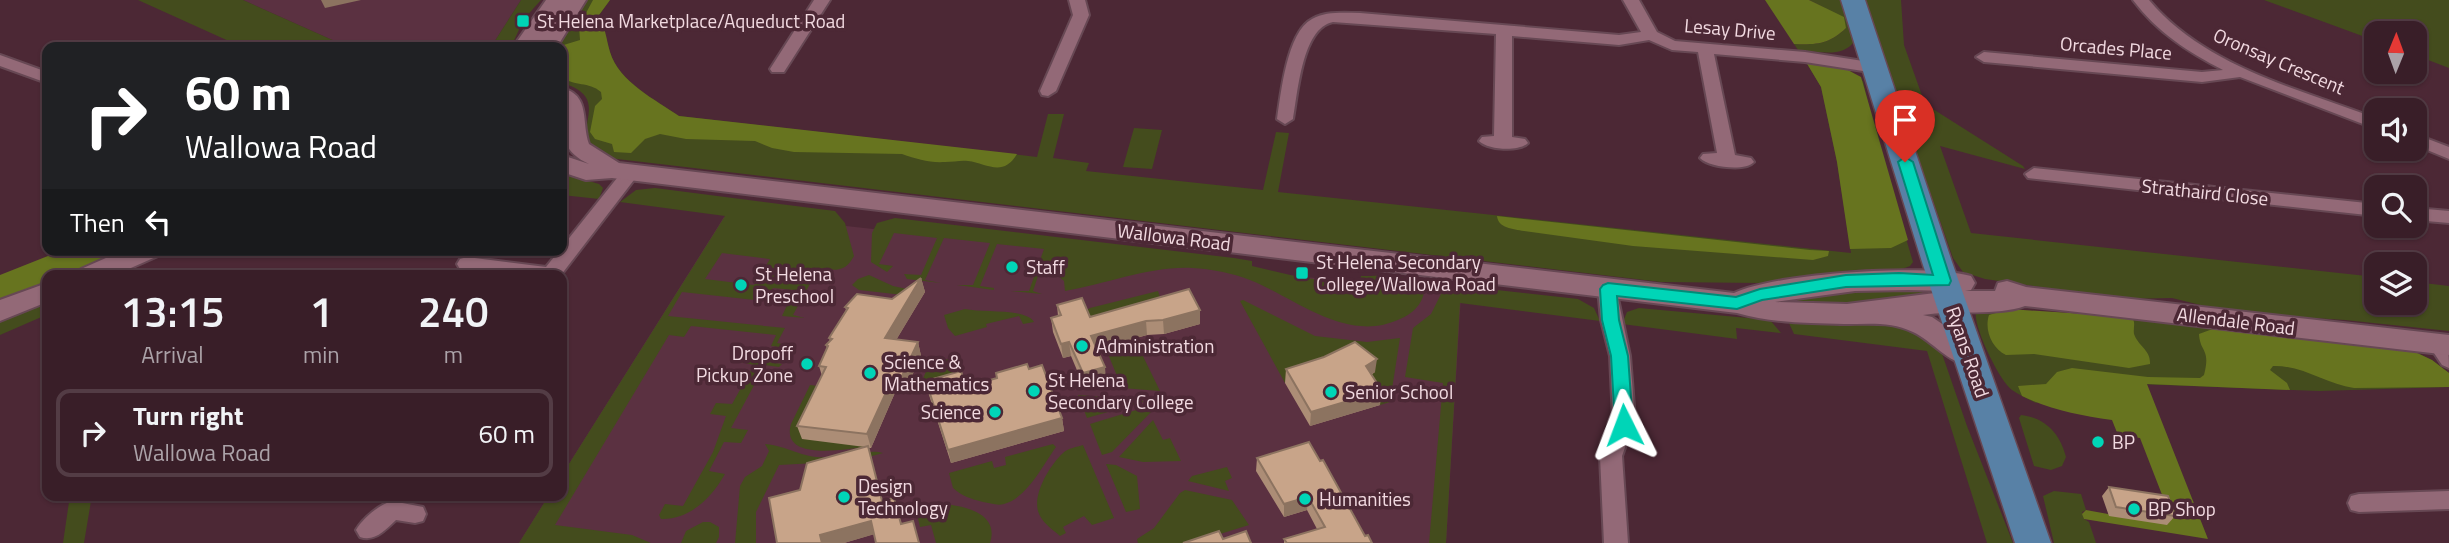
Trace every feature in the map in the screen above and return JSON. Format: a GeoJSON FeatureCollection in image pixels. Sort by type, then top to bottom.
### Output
{"type":"FeatureCollection","features":[{"type":"Feature","properties":{"kind":"main road"},"geometry":{"type":"LineString","coordinates":[[527,42],[556,0]]}},
{"type":"Feature","properties":{"kind":"main road"},"geometry":{"type":"LineString","coordinates":[[549,42],[576,0]]}},
{"type":"Feature","properties":{"kind":"main road","name":"Ryans Road"},"geometry":{"type":"LineString","coordinates":[[1853,0],[1947,291],[2033,543]]}},
{"type":"Feature","properties":{"kind":"main road","name":"Wallowa Road"},"geometry":{"type":"LineString","coordinates":[[567,100],[573,105],[567,124],[580,149],[622,171]]}},
{"type":"Feature","properties":{"kind":"main road","name":"Wallowa Road"},"geometry":{"type":"LineString","coordinates":[[567,165],[586,172],[622,171],[1737,303],[1752,310],[1773,312],[1871,313],[1947,291]]}},
{"type":"Feature","properties":{"kind":"main road"},"geometry":{"type":"LineString","coordinates":[[102,270],[135,256]]}},
{"type":"Feature","properties":{"kind":"main road","name":"Wallowa Road"},"geometry":{"type":"LineString","coordinates":[[1737,303],[1760,295],[1846,281],[1899,278],[1947,291]]}},
{"type":"Feature","properties":{"kind":"main road","name":"Allendale Road"},"geometry":{"type":"LineString","coordinates":[[1947,291],[2010,301],[2023,296],[2445,350]]}},
{"type":"Feature","properties":{"kind":"main road"},"geometry":{"type":"LineString","coordinates":[[0,311],[42,294]]}},
{"type":"Feature","properties":{"kind":"main road"},"geometry":{"type":"LineString","coordinates":[[1871,313],[1919,323],[1969,356]]}},
{"type":"Feature","properties":{"kind":"street"},"geometry":{"type":"LineString","coordinates":[[778,69],[822,0]]}},
{"type":"Feature","properties":{"kind":"street"},"geometry":{"type":"LineString","coordinates":[[1048,91],[1081,15],[1077,0]]}},
{"type":"Feature","properties":{"kind":"street"},"geometry":{"type":"LineString","coordinates":[[1285,119],[1300,40],[1315,23],[1346,17],[1619,40],[1651,35],[1631,0]]}},
{"type":"Feature","properties":{"kind":"street","name":"Oronsay Crescent"},"geometry":{"type":"LineString","coordinates":[[2141,0],[2158,22],[2181,40],[2244,72],[2364,119]]}},
{"type":"Feature","properties":{"kind":"street"},"geometry":{"type":"LineString","coordinates":[[1503,142],[1504,30]]}},
{"type":"Feature","properties":{"kind":"street","name":"Lesay Drive"},"geometry":{"type":"LineString","coordinates":[[1651,35],[1672,44],[1705,48],[1874,62]]}},
{"type":"Feature","properties":{"kind":"street"},"geometry":{"type":"LineString","coordinates":[[1705,48],[1718,159],[1745,162]]}},
{"type":"Feature","properties":{"kind":"street","name":"Orcades Place"},"geometry":{"type":"LineString","coordinates":[[1984,57],[2202,78],[2244,72]]}},
{"type":"Feature","properties":{"kind":"street"},"geometry":{"type":"LineString","coordinates":[[0,60],[42,76]]}},
{"type":"Feature","properties":{"kind":"street"},"geometry":{"type":"LineString","coordinates":[[2427,144],[2449,153]]}},
{"type":"Feature","properties":{"kind":"street"},"geometry":{"type":"LineString","coordinates":[[567,250],[622,171]]}},
{"type":"Feature","properties":{"kind":"street","name":"Strathaird Close"},"geometry":{"type":"LineString","coordinates":[[2034,174],[2364,209]]}},
{"type":"Feature","properties":{"kind":"street"},"geometry":{"type":"LineString","coordinates":[[2427,215],[2449,217]]}},
{"type":"Feature","properties":{"kind":"street"},"geometry":{"type":"LineString","coordinates":[[467,264],[517,270]]}},
{"type":"Feature","properties":{"kind":"street"},"geometry":{"type":"LineString","coordinates":[[1608,289],[1611,320],[1620,356],[1624,419],[1611,456],[1616,543]]}},
{"type":"Feature","properties":{"kind":"street"},"geometry":{"type":"LineString","coordinates":[[2358,503],[2449,500]]}},
{"type":"Feature","properties":{"kind":"street"},"geometry":{"type":"LineString","coordinates":[[368,530],[400,507]]}},
{"type":"Feature","properties":{"kind":"shaded area"},"geometry":{"type":"Polygon","coordinates":[[[243,0],[521,0],[494,42],[337,42],[243,0]]]}},
{"type":"Feature","properties":{"kind":"shaded area","name":"St Helena Secondary College"},"geometry":{"type":"Polygon","coordinates":[[[724,217],[846,226],[1461,294],[1446,543],[519,543],[545,501],[567,501],[567,467],[724,217]]]}},
{"type":"Feature","properties":{"kind":"green space"},"geometry":{"type":"Polygon","coordinates":[[[138,0],[243,0],[337,42],[231,42],[138,0]]]}},
{"type":"Feature","properties":{"kind":"green space"},"geometry":{"type":"Polygon","coordinates":[[[521,0],[541,0],[524,19],[513,42],[494,42],[521,0]]]}},
{"type":"Feature","properties":{"kind":"green space"},"geometry":{"type":"Polygon","coordinates":[[[586,0],[610,0],[599,15],[615,63],[639,89],[679,116],[1037,157],[1048,114],[1064,114],[1053,158],[1089,163],[1086,171],[1263,190],[1276,132],[1289,133],[1278,192],[1851,253],[1837,162],[1821,87],[1806,62],[1848,69],[1863,81],[1877,141],[1913,262],[1902,269],[1853,270],[1762,283],[1661,282],[617,159],[597,152],[588,144],[587,100],[580,91],[567,85],[567,42],[560,42],[586,0]]]}},
{"type":"Feature","properties":{"kind":"green space"},"geometry":{"type":"Polygon","coordinates":[[[593,0],[610,0],[599,15],[615,63],[639,89],[679,116],[1017,154],[1006,165],[994,167],[968,161],[928,161],[902,154],[794,152],[772,148],[755,141],[686,139],[660,134],[645,139],[631,153],[614,152],[612,144],[595,139],[590,132],[595,106],[602,99],[601,92],[591,86],[567,80],[567,44],[580,40],[579,26],[593,0]]]}},
{"type":"Feature","properties":{"kind":"green space"},"geometry":{"type":"Polygon","coordinates":[[[1765,0],[1809,0],[1844,17],[1846,28],[1822,42],[1794,44],[1765,0]]]}},
{"type":"Feature","properties":{"kind":"green space"},"geometry":{"type":"Polygon","coordinates":[[[1809,0],[1845,0],[1855,40],[1850,46],[1830,53],[1798,50],[1794,44],[1822,42],[1846,28],[1823,7],[1809,0]]]}},
{"type":"Feature","properties":{"kind":"green space"},"geometry":{"type":"Polygon","coordinates":[[[1863,0],[1901,0],[1904,45],[1925,104],[2025,169],[1940,146],[1971,233],[2364,276],[2364,315],[2427,315],[2427,283],[2449,286],[2449,331],[2345,320],[2233,313],[2172,298],[2124,299],[1985,279],[1963,272],[1953,258],[1863,0]]]}},
{"type":"Feature","properties":{"kind":"green space"},"geometry":{"type":"Polygon","coordinates":[[[2264,0],[2449,0],[2449,68],[2427,60],[2427,21],[2364,21],[2364,37],[2264,0]]]}},
{"type":"Feature","properties":{"kind":"green space"},"geometry":{"type":"Polygon","coordinates":[[[1806,62],[1842,67],[1861,77],[1908,240],[1891,248],[1850,249],[1837,162],[1821,87],[1806,62]]]}},
{"type":"Feature","properties":{"kind":"green space"},"geometry":{"type":"Polygon","coordinates":[[[1134,128],[1162,130],[1152,169],[1123,167],[1134,128]]]}},
{"type":"Feature","properties":{"kind":"green space"},"geometry":{"type":"Polygon","coordinates":[[[567,174],[599,184],[603,188],[599,199],[567,196],[567,174]]]}},
{"type":"Feature","properties":{"kind":"green space"},"geometry":{"type":"Polygon","coordinates":[[[655,188],[835,211],[845,223],[854,256],[842,268],[825,268],[811,282],[793,315],[805,318],[782,316],[794,290],[773,288],[765,301],[682,292],[668,316],[785,328],[777,343],[792,346],[771,346],[776,335],[691,326],[684,337],[669,335],[555,525],[632,535],[651,543],[519,543],[545,501],[567,501],[567,467],[725,216],[620,202],[636,190],[655,188]],[[722,253],[705,279],[754,285],[770,259],[722,253]]]}},
{"type":"Feature","properties":{"kind":"green space"},"geometry":{"type":"Polygon","coordinates":[[[1497,216],[1829,251],[1828,256],[1813,260],[1633,246],[1511,229],[1500,223],[1497,216]]]}},
{"type":"Feature","properties":{"kind":"green space"},"geometry":{"type":"Polygon","coordinates":[[[895,218],[1234,258],[1252,261],[1252,266],[1335,282],[1360,281],[1361,276],[1396,276],[1413,281],[1424,292],[1419,305],[1404,317],[1380,325],[1361,326],[1323,316],[1243,278],[1199,269],[1160,270],[1065,291],[1064,281],[1056,274],[1039,273],[1033,291],[1042,294],[1011,291],[1029,291],[1044,249],[997,244],[980,286],[994,290],[957,285],[973,285],[990,243],[944,238],[925,280],[941,283],[907,279],[904,274],[921,275],[937,238],[894,233],[879,264],[893,266],[887,272],[871,262],[872,233],[877,223],[895,218]]]}},
{"type":"Feature","properties":{"kind":"green space"},"geometry":{"type":"Polygon","coordinates":[[[48,256],[116,256],[82,270],[42,270],[42,286],[0,302],[0,275],[48,256]]]}},
{"type":"Feature","properties":{"kind":"green space"},"geometry":{"type":"Polygon","coordinates":[[[869,275],[907,289],[903,295],[859,290],[852,285],[858,279],[869,275]]]}},
{"type":"Feature","properties":{"kind":"green space"},"geometry":{"type":"Polygon","coordinates":[[[1461,286],[1578,299],[1594,308],[1600,321],[1460,303],[1446,543],[1429,543],[1443,383],[1405,377],[1413,328],[1431,314],[1443,290],[1461,286]]]}},
{"type":"Feature","properties":{"kind":"green space"},"geometry":{"type":"Polygon","coordinates":[[[1919,289],[1923,292],[1919,296],[1886,305],[1776,302],[1852,291],[1919,289]]]}},
{"type":"Feature","properties":{"kind":"green space"},"geometry":{"type":"Polygon","coordinates":[[[1158,291],[1160,297],[1092,331],[1084,312],[1090,308],[1158,291]]]}},
{"type":"Feature","properties":{"kind":"green space"},"geometry":{"type":"Polygon","coordinates":[[[1243,300],[1315,336],[1367,342],[1400,338],[1390,402],[1380,405],[1364,379],[1375,372],[1285,383],[1240,301],[1243,300]]]}},
{"type":"Feature","properties":{"kind":"green space"},"geometry":{"type":"Polygon","coordinates":[[[42,303],[42,317],[0,335],[0,320],[42,303]]]}},
{"type":"Feature","properties":{"kind":"green space"},"geometry":{"type":"Polygon","coordinates":[[[1639,308],[1770,320],[1781,333],[1736,328],[1737,339],[1622,324],[1627,312],[1639,308]]]}},
{"type":"Feature","properties":{"kind":"green space"},"geometry":{"type":"Polygon","coordinates":[[[965,309],[1013,313],[1034,322],[1023,324],[1019,316],[986,324],[987,327],[955,336],[948,328],[944,315],[965,309]]]}},
{"type":"Feature","properties":{"kind":"green space"},"geometry":{"type":"Polygon","coordinates":[[[2009,309],[2132,317],[2134,334],[2148,355],[2150,364],[2129,368],[2034,354],[2006,355],[1993,343],[1988,332],[1988,321],[1989,315],[2009,309]]]}},
{"type":"Feature","properties":{"kind":"green space"},"geometry":{"type":"Polygon","coordinates":[[[1976,311],[2123,317],[2413,351],[2432,360],[2449,373],[2449,387],[2319,391],[2059,381],[2036,403],[2012,390],[2001,376],[1982,340],[1976,311]]]}},
{"type":"Feature","properties":{"kind":"green space"},"geometry":{"type":"Polygon","coordinates":[[[1788,321],[1893,322],[1939,345],[1967,426],[2013,543],[1987,543],[1927,351],[1794,334],[1788,321]]]}},
{"type":"Feature","properties":{"kind":"green space"},"geometry":{"type":"Polygon","coordinates":[[[2218,327],[2413,351],[2432,360],[2449,373],[2449,387],[2354,388],[2284,366],[2273,366],[2270,370],[2287,383],[2290,390],[2147,384],[2208,539],[2084,519],[2082,514],[2086,510],[2108,514],[2166,505],[2140,438],[2118,435],[2112,420],[2033,401],[2022,396],[2018,386],[2046,384],[2057,372],[2072,368],[2148,377],[2200,378],[2204,375],[2206,355],[2199,334],[2218,327]]]}},
{"type":"Feature","properties":{"kind":"green space"},"geometry":{"type":"Polygon","coordinates":[[[1138,346],[1160,391],[1122,388],[1108,354],[1138,346]]]}},
{"type":"Feature","properties":{"kind":"green space"},"geometry":{"type":"Polygon","coordinates":[[[744,359],[782,364],[779,367],[765,365],[731,428],[748,430],[741,443],[724,442],[709,471],[725,474],[714,491],[691,511],[681,516],[661,519],[659,515],[665,504],[683,506],[713,452],[726,416],[710,414],[716,403],[732,404],[754,365],[741,362],[744,359]]]}},
{"type":"Feature","properties":{"kind":"green space"},"geometry":{"type":"Polygon","coordinates":[[[949,359],[955,373],[922,381],[930,362],[949,359]]]}},
{"type":"Feature","properties":{"kind":"green space"},"geometry":{"type":"Polygon","coordinates":[[[810,385],[827,387],[865,447],[830,451],[805,449],[795,444],[790,436],[791,424],[810,385]]]}},
{"type":"Feature","properties":{"kind":"green space"},"geometry":{"type":"Polygon","coordinates":[[[1078,395],[1142,400],[1143,402],[1087,418],[1078,395]]]}},
{"type":"Feature","properties":{"kind":"green space"},"geometry":{"type":"Polygon","coordinates":[[[1146,407],[1155,408],[1112,452],[1102,455],[1090,424],[1146,407]]]}},
{"type":"Feature","properties":{"kind":"green space"},"geometry":{"type":"Polygon","coordinates":[[[2021,415],[2038,420],[2056,434],[2066,457],[2062,466],[2051,470],[2034,466],[2019,418],[2021,415]]]}},
{"type":"Feature","properties":{"kind":"green space"},"geometry":{"type":"Polygon","coordinates":[[[1153,420],[1163,440],[1170,438],[1181,461],[1143,462],[1119,457],[1153,420]]]}},
{"type":"Feature","properties":{"kind":"green space"},"geometry":{"type":"Polygon","coordinates":[[[765,444],[823,457],[866,452],[883,453],[872,456],[872,460],[779,465],[756,512],[756,543],[735,543],[740,486],[745,477],[762,466],[769,451],[765,444]]]}},
{"type":"Feature","properties":{"kind":"green space"},"geometry":{"type":"Polygon","coordinates":[[[1053,444],[1056,447],[1034,480],[1012,501],[999,505],[983,502],[967,497],[953,488],[949,473],[992,461],[994,468],[1006,465],[1005,457],[1053,444]]]}},
{"type":"Feature","properties":{"kind":"green space"},"geometry":{"type":"Polygon","coordinates":[[[1083,445],[1114,518],[1092,525],[1084,516],[1063,527],[1066,533],[1060,536],[1039,515],[1037,504],[1040,488],[1048,472],[1063,453],[1083,445]]]}},
{"type":"Feature","properties":{"kind":"green space"},"geometry":{"type":"Polygon","coordinates":[[[1106,464],[1116,465],[1137,476],[1140,509],[1126,512],[1106,464]]]}},
{"type":"Feature","properties":{"kind":"green space"},"geometry":{"type":"Polygon","coordinates":[[[1227,467],[1232,478],[1225,481],[1229,491],[1188,481],[1192,476],[1227,467]]]}},
{"type":"Feature","properties":{"kind":"green space"},"geometry":{"type":"Polygon","coordinates":[[[1185,490],[1232,500],[1249,525],[1191,543],[1138,543],[1137,539],[1154,528],[1185,490]]]}},
{"type":"Feature","properties":{"kind":"green space"},"geometry":{"type":"Polygon","coordinates":[[[2054,491],[2081,494],[2086,510],[2082,512],[2084,519],[2089,522],[2096,543],[2054,543],[2043,496],[2054,491]]]}},
{"type":"Feature","properties":{"kind":"green space"},"geometry":{"type":"Polygon","coordinates":[[[69,501],[91,501],[84,543],[63,543],[69,501]]]}},
{"type":"Feature","properties":{"kind":"green space"},"geometry":{"type":"Polygon","coordinates":[[[931,503],[963,507],[982,516],[989,523],[992,532],[990,543],[936,543],[931,525],[920,527],[915,506],[931,503]]]}},
{"type":"Feature","properties":{"kind":"green space"},"geometry":{"type":"Polygon","coordinates":[[[703,522],[719,527],[716,543],[681,543],[686,531],[703,522]]]}},
{"type":"Feature","properties":{"kind":"building","name":"Science & Mathematics"},"geometry":{"type":"Polygon","coordinates":[[[921,278],[885,338],[918,342],[902,376],[894,375],[867,434],[797,426],[826,367],[819,366],[828,346],[826,345],[832,339],[829,338],[848,308],[845,307],[857,294],[892,299],[921,278]]]}},
{"type":"Feature","properties":{"kind":"building"},"geometry":{"type":"Polygon","coordinates":[[[1189,289],[1200,310],[1091,336],[1105,367],[1083,373],[1069,342],[1061,344],[1051,318],[1061,315],[1057,305],[1082,298],[1090,317],[1189,289]]]}},
{"type":"Feature","properties":{"kind":"building","name":"Senior School"},"geometry":{"type":"Polygon","coordinates":[[[1355,342],[1377,359],[1366,366],[1382,391],[1311,412],[1286,369],[1324,357],[1355,342]]]}},
{"type":"Feature","properties":{"kind":"building","name":"Science"},"geometry":{"type":"Polygon","coordinates":[[[1027,364],[1029,369],[1042,365],[1062,418],[948,450],[926,381],[961,371],[966,387],[997,378],[996,373],[1027,364]]]}},
{"type":"Feature","properties":{"kind":"building","name":"Humanities"},"geometry":{"type":"Polygon","coordinates":[[[1309,442],[1320,461],[1323,460],[1365,536],[1368,535],[1372,543],[1287,543],[1284,539],[1325,527],[1308,497],[1284,504],[1257,458],[1309,442]]]}},
{"type":"Feature","properties":{"kind":"building","name":"Design Technology"},"geometry":{"type":"Polygon","coordinates":[[[868,446],[882,501],[894,498],[901,524],[913,521],[919,543],[876,543],[871,521],[820,535],[822,543],[777,543],[769,498],[800,490],[807,463],[868,446]]]}},
{"type":"Feature","properties":{"kind":"building"},"geometry":{"type":"Polygon","coordinates":[[[2109,487],[2168,496],[2175,516],[2116,507],[2109,487]]]}},
{"type":"Feature","properties":{"kind":"building"},"geometry":{"type":"Polygon","coordinates":[[[1219,531],[1223,539],[1246,531],[1251,543],[1183,543],[1219,531]]]}},
{"type":"Feature","properties":{"kind":"place","name":"St Helena Marketplace/Aqueduct Road"},"geometry":{"type":"Point","coordinates":[523,21]}},
{"type":"Feature","properties":{"kind":"place","name":"Staff"},"geometry":{"type":"Point","coordinates":[1012,267]}},
{"type":"Feature","properties":{"kind":"place","name":"St Helena Secondary College/Wallowa Road"},"geometry":{"type":"Point","coordinates":[1302,273]}},
{"type":"Feature","properties":{"kind":"place","name":"St Helena Preschool"},"geometry":{"type":"Point","coordinates":[741,285]}},
{"type":"Feature","properties":{"kind":"place","name":"Administration"},"geometry":{"type":"Point","coordinates":[1082,346]}},
{"type":"Feature","properties":{"kind":"place","name":"Dropoff Pickup Zone"},"geometry":{"type":"Point","coordinates":[807,364]}},
{"type":"Feature","properties":{"kind":"place","name":"Science & Mathematics"},"geometry":{"type":"Point","coordinates":[870,373]}},
{"type":"Feature","properties":{"kind":"place","name":"St Helena Secondary College"},"geometry":{"type":"Point","coordinates":[1034,391]}},
{"type":"Feature","properties":{"kind":"place","name":"Senior School"},"geometry":{"type":"Point","coordinates":[1331,392]}},
{"type":"Feature","properties":{"kind":"place","name":"Science"},"geometry":{"type":"Point","coordinates":[995,412]}},
{"type":"Feature","properties":{"kind":"place","name":"BP"},"geometry":{"type":"Point","coordinates":[2098,442]}},
{"type":"Feature","properties":{"kind":"place","name":"Design Technology"},"geometry":{"type":"Point","coordinates":[844,497]}},
{"type":"Feature","properties":{"kind":"place","name":"Humanities"},"geometry":{"type":"Point","coordinates":[1305,499]}},
{"type":"Feature","properties":{"kind":"place","name":"BP Shop"},"geometry":{"type":"Point","coordinates":[2134,509]}},
{"type":"Feature","properties":{"kind":"route"},"geometry":{"type":"LineString","coordinates":[[1624,425],[1620,356],[1611,320],[1608,289],[1737,303],[1750,297],[1846,281],[1899,278],[1943,281],[1905,162]]}}]}
